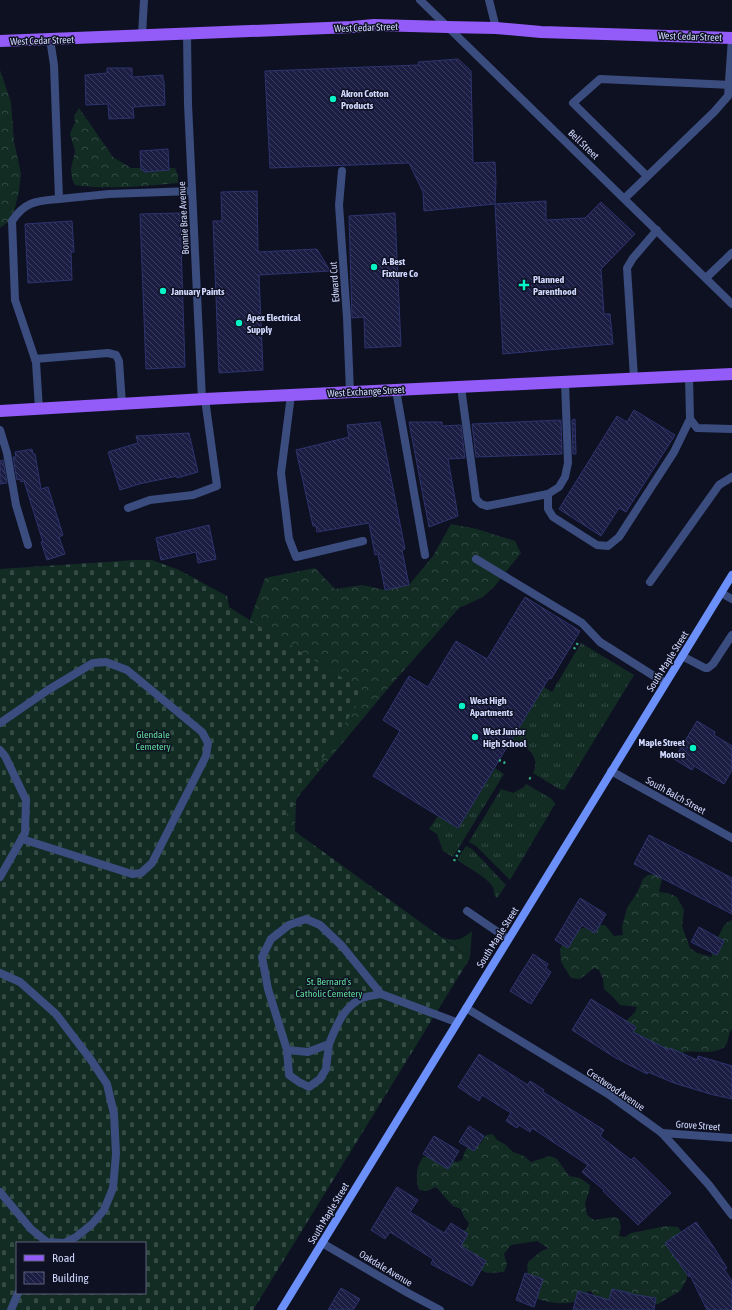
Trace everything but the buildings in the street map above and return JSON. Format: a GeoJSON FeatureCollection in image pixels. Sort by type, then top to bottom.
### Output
{"type":"FeatureCollection","features":[{"type":"Feature","properties":{"kind":"main road","name":"West Cedar Street"},"geometry":{"type":"LineString","coordinates":[[0,41],[142,35],[187,35],[374,25],[447,26],[541,32],[732,38]]}},
{"type":"Feature","properties":{"kind":"main road","name":"West Exchange Street"},"geometry":{"type":"LineString","coordinates":[[0,411],[204,399],[732,374]]}},
{"type":"Feature","properties":{"kind":"main road","name":"South Maple Street"},"geometry":{"type":"LineString","coordinates":[[281,1310],[456,1022],[732,575]]}},
{"type":"Feature","properties":{"kind":"street"},"geometry":{"type":"LineString","coordinates":[[142,35],[144,0]]}},
{"type":"Feature","properties":{"kind":"street"},"geometry":{"type":"LineString","coordinates":[[489,0],[496,28]]}},
{"type":"Feature","properties":{"kind":"street","name":"Bell Street"},"geometry":{"type":"LineString","coordinates":[[425,1],[447,26],[732,304]]}},
{"type":"Feature","properties":{"kind":"street","name":"Bonnie Brae Avenue"},"geometry":{"type":"LineString","coordinates":[[128,508],[150,500],[193,495],[217,486],[204,399],[192,191],[188,104],[187,35]]}},
{"type":"Feature","properties":{"kind":"street"},"geometry":{"type":"LineString","coordinates":[[625,198],[714,112],[728,96],[730,85],[732,38]]}},
{"type":"Feature","properties":{"kind":"street"},"geometry":{"type":"LineString","coordinates":[[50,39],[54,65],[59,199]]}},
{"type":"Feature","properties":{"kind":"street"},"geometry":{"type":"LineString","coordinates":[[647,176],[573,103],[600,78],[730,85]]}},
{"type":"Feature","properties":{"kind":"street","name":"Edward Cut"},"geometry":{"type":"LineString","coordinates":[[342,171],[339,205],[347,318],[350,392]]}},
{"type":"Feature","properties":{"kind":"street"},"geometry":{"type":"LineString","coordinates":[[39,409],[35,358],[15,300],[12,221],[17,213],[26,205],[37,201],[109,194],[192,191]]}},
{"type":"Feature","properties":{"kind":"street"},"geometry":{"type":"LineString","coordinates":[[634,378],[627,268],[633,258],[657,230]]}},
{"type":"Feature","properties":{"kind":"street"},"geometry":{"type":"LineString","coordinates":[[706,278],[732,253]]}},
{"type":"Feature","properties":{"kind":"street"},"geometry":{"type":"LineString","coordinates":[[35,358],[108,353],[116,356],[119,361],[122,404]]}},
{"type":"Feature","properties":{"kind":"street"},"geometry":{"type":"LineString","coordinates":[[548,494],[548,509],[553,517],[597,545],[608,546],[619,537],[674,452],[690,419],[689,376]]}},
{"type":"Feature","properties":{"kind":"street"},"geometry":{"type":"LineString","coordinates":[[461,387],[476,499],[481,504],[487,506],[548,494],[558,487],[565,477],[568,463],[565,382]]}},
{"type":"Feature","properties":{"kind":"street"},"geometry":{"type":"LineString","coordinates":[[396,390],[425,555]]}},
{"type":"Feature","properties":{"kind":"street"},"geometry":{"type":"LineString","coordinates":[[291,395],[280,473],[289,539],[296,557],[362,541]]}},
{"type":"Feature","properties":{"kind":"street"},"geometry":{"type":"LineString","coordinates":[[690,419],[697,428],[732,429]]}},
{"type":"Feature","properties":{"kind":"street"},"geometry":{"type":"LineString","coordinates":[[0,430],[7,453],[16,505],[28,546]]}},
{"type":"Feature","properties":{"kind":"street"},"geometry":{"type":"LineString","coordinates":[[650,582],[719,486],[732,477]]}},
{"type":"Feature","properties":{"kind":"street"},"geometry":{"type":"LineString","coordinates":[[476,559],[582,623],[600,642],[665,683]]}},
{"type":"Feature","properties":{"kind":"street"},"geometry":{"type":"LineString","coordinates":[[721,593],[732,600]]}},
{"type":"Feature","properties":{"kind":"street"},"geometry":{"type":"LineString","coordinates":[[682,656],[705,668],[708,668],[732,635]]}},
{"type":"Feature","properties":{"kind":"street"},"geometry":{"type":"LineString","coordinates":[[0,723],[48,690],[93,663],[106,662],[128,670],[202,732],[208,743],[206,756],[152,863],[141,872],[132,874],[22,839]]}},
{"type":"Feature","properties":{"kind":"street"},"geometry":{"type":"LineString","coordinates":[[0,750],[5,756],[26,800],[25,833],[0,877]]}},
{"type":"Feature","properties":{"kind":"street","name":"South Balch Street"},"geometry":{"type":"LineString","coordinates":[[611,771],[732,838]]}},
{"type":"Feature","properties":{"kind":"street"},"geometry":{"type":"LineString","coordinates":[[466,911],[508,939]]}},
{"type":"Feature","properties":{"kind":"street"},"geometry":{"type":"LineString","coordinates":[[381,994],[362,998],[348,1008],[338,1022],[329,1044],[326,1068],[320,1079],[309,1087],[289,1076],[288,1050],[268,989],[262,957],[271,939],[289,924],[306,919],[320,925],[342,946],[381,994],[456,1022]]}},
{"type":"Feature","properties":{"kind":"street"},"geometry":{"type":"LineString","coordinates":[[0,973],[20,982],[56,1014],[92,1060],[107,1084],[114,1114],[116,1154],[113,1188],[104,1210],[92,1224],[76,1237],[66,1242]]}},
{"type":"Feature","properties":{"kind":"street","name":"Crestwood Avenue"},"geometry":{"type":"LineString","coordinates":[[466,1008],[608,1094],[662,1133],[709,1185],[732,1215]]}},
{"type":"Feature","properties":{"kind":"street"},"geometry":{"type":"LineString","coordinates":[[288,1050],[308,1052],[329,1044]]}},
{"type":"Feature","properties":{"kind":"street","name":"Grove Street"},"geometry":{"type":"LineString","coordinates":[[662,1133],[732,1138]]}},
{"type":"Feature","properties":{"kind":"street"},"geometry":{"type":"LineString","coordinates":[[0,1192],[39,1240]]}},
{"type":"Feature","properties":{"kind":"street","name":"Oakdale Avenue"},"geometry":{"type":"LineString","coordinates":[[322,1243],[440,1310]]}},
{"type":"Feature","properties":{"kind":"street"},"geometry":{"type":"LineString","coordinates":[[11,1310],[18,1294]]}},
{"type":"Feature","properties":{"kind":"path"},"geometry":{"type":"LineString","coordinates":[[574,649],[578,641]]}},
{"type":"Feature","properties":{"kind":"path"},"geometry":{"type":"LineString","coordinates":[[499,760],[506,764]]}},
{"type":"Feature","properties":{"kind":"path"},"geometry":{"type":"LineString","coordinates":[[454,861],[460,850]]}},
{"type":"Feature","properties":{"kind":"green space"},"geometry":{"type":"Polygon","coordinates":[[[0,70],[11,102],[14,141],[21,174],[15,208],[8,222],[0,228],[0,70]]]}},
{"type":"Feature","properties":{"kind":"green space"},"geometry":{"type":"Polygon","coordinates":[[[79,108],[113,157],[131,168],[175,168],[178,176],[178,183],[113,187],[75,185],[72,179],[71,169],[75,151],[70,134],[75,122],[74,116],[79,108]]]}},
{"type":"Feature","properties":{"kind":"green space"},"geometry":{"type":"Polygon","coordinates":[[[451,524],[477,529],[515,541],[521,553],[494,587],[483,597],[459,608],[390,686],[296,799],[295,831],[58,866],[247,628],[265,578],[315,568],[335,589],[362,585],[385,590],[409,585],[433,556],[451,524]]]}},
{"type":"Feature","properties":{"kind":"green space","name":"Glendale Cemetery"},"geometry":{"type":"Polygon","coordinates":[[[152,560],[179,570],[227,596],[229,607],[365,692],[282,822],[470,958],[253,1310],[0,1310],[0,569],[152,560]]]}},
{"type":"Feature","properties":{"kind":"green space"},"geometry":{"type":"Polygon","coordinates":[[[581,643],[634,675],[564,790],[559,789],[533,773],[535,767],[534,756],[531,752],[512,739],[541,691],[522,679],[524,675],[552,692],[581,643]]]}},
{"type":"Feature","properties":{"kind":"green space"},"geometry":{"type":"Polygon","coordinates":[[[495,768],[504,774],[453,857],[443,851],[437,834],[429,829],[438,816],[458,828],[495,768]]]}},
{"type":"Feature","properties":{"kind":"green space"},"geometry":{"type":"Polygon","coordinates":[[[526,784],[552,799],[555,804],[510,880],[476,846],[469,842],[501,789],[513,793],[524,787],[526,784]]]}},
{"type":"Feature","properties":{"kind":"green space"},"geometry":{"type":"Polygon","coordinates":[[[466,846],[472,849],[506,885],[497,898],[490,883],[457,860],[466,846]]]}},
{"type":"Feature","properties":{"kind":"green space"},"geometry":{"type":"Polygon","coordinates":[[[657,874],[662,879],[659,892],[668,893],[677,897],[684,910],[682,926],[690,948],[697,953],[712,957],[712,949],[724,925],[732,920],[732,1029],[729,1033],[728,1041],[725,1046],[718,1050],[709,1052],[684,1052],[674,1057],[622,1033],[627,1020],[635,1012],[637,1007],[620,1005],[604,989],[603,979],[599,970],[594,968],[580,979],[571,978],[561,962],[560,949],[573,933],[584,927],[605,925],[614,936],[623,935],[622,927],[627,908],[637,893],[643,879],[648,875],[657,874]]]}},
{"type":"Feature","properties":{"kind":"green space"},"geometry":{"type":"Polygon","coordinates":[[[472,931],[470,958],[442,937],[455,940],[472,931]]]}},
{"type":"Feature","properties":{"kind":"green space"},"geometry":{"type":"Polygon","coordinates":[[[493,1134],[497,1140],[506,1145],[513,1152],[524,1156],[531,1162],[550,1156],[557,1159],[569,1176],[580,1178],[590,1185],[585,1203],[587,1215],[594,1220],[614,1217],[619,1219],[621,1227],[619,1236],[625,1237],[631,1233],[666,1226],[678,1227],[684,1236],[687,1266],[687,1279],[680,1291],[658,1304],[615,1295],[607,1300],[595,1299],[592,1292],[588,1291],[579,1300],[568,1303],[556,1303],[538,1299],[533,1297],[528,1276],[528,1262],[540,1252],[548,1248],[537,1241],[511,1245],[504,1254],[507,1265],[504,1272],[487,1273],[476,1268],[461,1250],[459,1233],[467,1229],[469,1223],[464,1217],[461,1209],[453,1206],[436,1187],[427,1191],[419,1190],[417,1172],[423,1157],[439,1156],[457,1162],[462,1160],[466,1149],[474,1143],[480,1144],[486,1135],[493,1134]]]}},
{"type":"Feature","properties":{"kind":"place","name":"Akron Cotton Products"},"geometry":{"type":"Point","coordinates":[333,99]}},
{"type":"Feature","properties":{"kind":"place","name":"A-Best Fixture Co"},"geometry":{"type":"Point","coordinates":[374,267]}},
{"type":"Feature","properties":{"kind":"place","name":"Planned Parenthood"},"geometry":{"type":"Point","coordinates":[524,285]}},
{"type":"Feature","properties":{"kind":"place","name":"January Paints"},"geometry":{"type":"Point","coordinates":[163,291]}},
{"type":"Feature","properties":{"kind":"place","name":"Apex Electrical Supply"},"geometry":{"type":"Point","coordinates":[239,323]}},
{"type":"Feature","properties":{"kind":"place","name":"West High Apartments"},"geometry":{"type":"Point","coordinates":[462,706]}},
{"type":"Feature","properties":{"kind":"place","name":"West Junior High School"},"geometry":{"type":"Point","coordinates":[475,737]}},
{"type":"Feature","properties":{"kind":"place","name":"Maple Street Motors"},"geometry":{"type":"Point","coordinates":[693,748]}},
{"type":"Feature","properties":{"kind":"park label","name":"St. Bernard's Catholic Cemetery"},"geometry":{"type":"Point","coordinates":[329,986]}}]}
